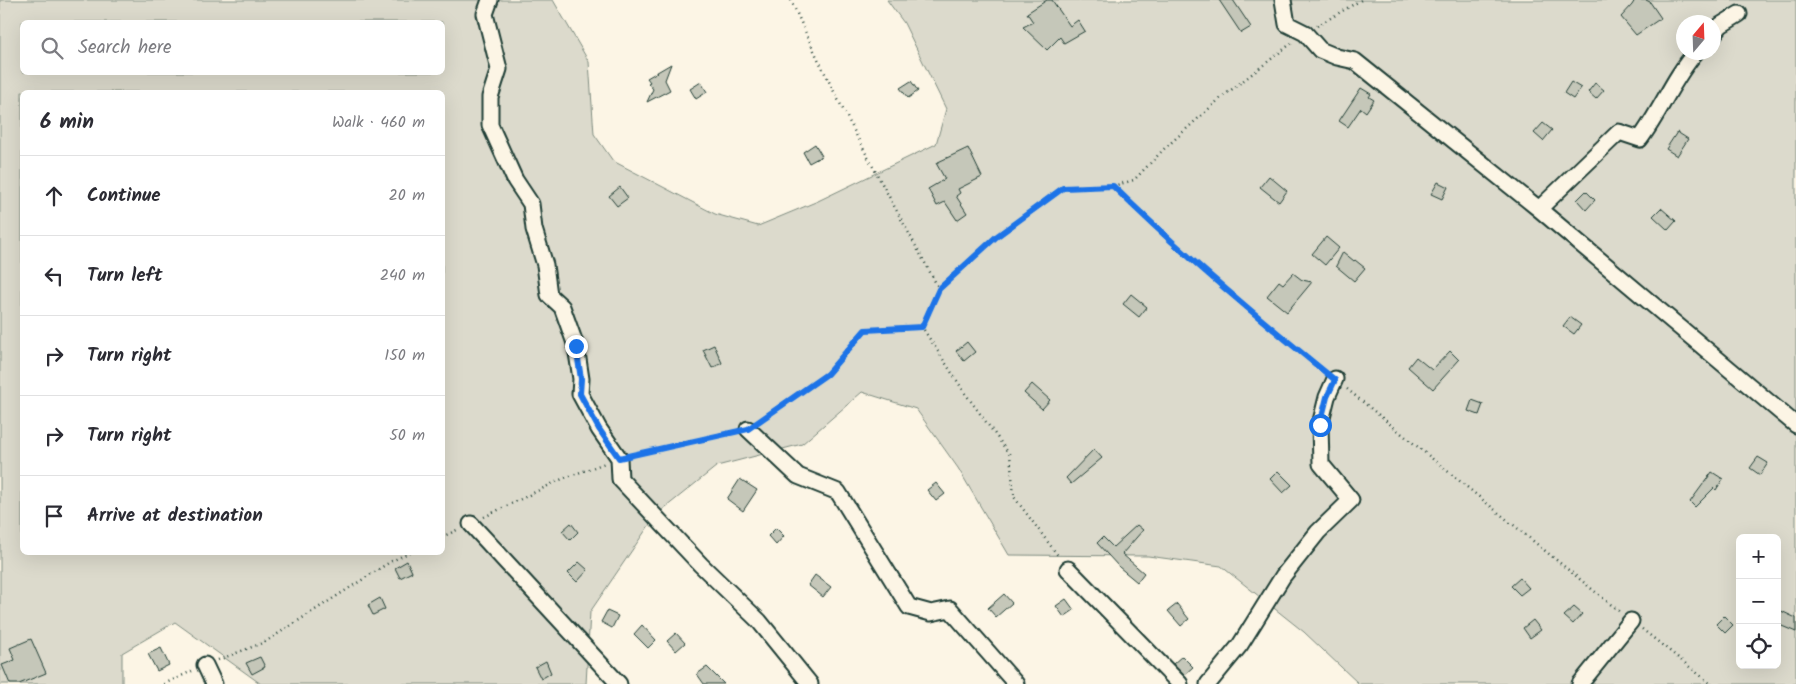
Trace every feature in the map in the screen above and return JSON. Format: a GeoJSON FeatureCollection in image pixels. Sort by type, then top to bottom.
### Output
{"type":"FeatureCollection","features":[{"type":"Feature","properties":{"kind":"street"},"geometry":{"type":"LineString","coordinates":[[490,0],[485,14],[499,68],[490,97],[490,125],[515,180],[532,204],[534,229],[544,265],[549,296],[562,307],[576,346],[581,379],[580,394],[599,429],[619,458],[620,478],[701,565],[759,621],[810,684]]}},
{"type":"Feature","properties":{"kind":"street"},"geometry":{"type":"LineString","coordinates":[[1283,0],[1287,24],[1305,33],[1320,50],[1337,57],[1355,61],[1538,209],[1796,425]]}},
{"type":"Feature","properties":{"kind":"street"},"geometry":{"type":"LineString","coordinates":[[1721,25],[1739,14]]}},
{"type":"Feature","properties":{"kind":"street"},"geometry":{"type":"LineString","coordinates":[[1538,209],[1619,132],[1640,138],[1652,123],[1689,60]]}},
{"type":"Feature","properties":{"kind":"street"},"geometry":{"type":"LineString","coordinates":[[1208,684],[1240,645],[1283,576],[1318,532],[1350,500],[1321,464],[1320,425],[1327,397],[1335,380]]}},
{"type":"Feature","properties":{"kind":"street"},"geometry":{"type":"LineString","coordinates":[[748,429],[798,476],[838,492],[909,607],[931,613],[950,609],[1016,684]]}},
{"type":"Feature","properties":{"kind":"street"},"geometry":{"type":"LineString","coordinates":[[471,524],[619,684]]}},
{"type":"Feature","properties":{"kind":"street"},"geometry":{"type":"LineString","coordinates":[[1068,569],[1180,684]]}},
{"type":"Feature","properties":{"kind":"street"},"geometry":{"type":"LineString","coordinates":[[1580,684],[1632,621]]}},
{"type":"Feature","properties":{"kind":"street"},"geometry":{"type":"LineString","coordinates":[[205,665],[214,684]]}},
{"type":"Feature","properties":{"kind":"path"},"geometry":{"type":"LineString","coordinates":[[791,0],[812,50],[939,289]]}},
{"type":"Feature","properties":{"kind":"path"},"geometry":{"type":"LineString","coordinates":[[922,327],[939,289],[996,237],[1063,188],[1113,186],[1134,180],[1164,149],[1222,97],[1305,33],[1361,0]]}},
{"type":"Feature","properties":{"kind":"path"},"geometry":{"type":"LineString","coordinates":[[1113,186],[1159,232],[1280,335],[1711,684]]}},
{"type":"Feature","properties":{"kind":"path"},"geometry":{"type":"LineString","coordinates":[[445,536],[562,479],[619,458],[748,429],[827,374],[865,330],[922,327]]}},
{"type":"Feature","properties":{"kind":"path"},"geometry":{"type":"LineString","coordinates":[[922,327],[965,393],[1010,455],[1014,497],[1068,569]]}},
{"type":"Feature","properties":{"kind":"path"},"geometry":{"type":"LineString","coordinates":[[164,684],[205,665],[265,642],[404,555]]}},
{"type":"Feature","properties":{"kind":"shaded area"},"geometry":{"type":"Polygon","coordinates":[[[0,0],[553,0],[589,62],[594,134],[613,161],[715,214],[758,226],[818,201],[936,144],[946,109],[904,23],[887,0],[1796,0],[1796,684],[1359,684],[1304,632],[1221,566],[1148,556],[1009,555],[958,468],[916,409],[862,392],[802,444],[717,466],[656,515],[590,612],[586,684],[261,684],[175,622],[122,653],[122,684],[0,684],[0,0]]]}},
{"type":"Feature","properties":{"kind":"building"},"geometry":{"type":"Polygon","coordinates":[[[1047,0],[1052,0],[1070,26],[1078,20],[1085,31],[1064,43],[1060,37],[1047,50],[1023,27],[1033,22],[1027,13],[1047,0]]]}},
{"type":"Feature","properties":{"kind":"building"},"geometry":{"type":"Polygon","coordinates":[[[1219,0],[1233,0],[1251,27],[1241,33],[1219,0]]]}},
{"type":"Feature","properties":{"kind":"building"},"geometry":{"type":"Polygon","coordinates":[[[1635,0],[1650,2],[1661,18],[1636,35],[1621,17],[1635,0]]]}},
{"type":"Feature","properties":{"kind":"building"},"geometry":{"type":"Polygon","coordinates":[[[671,64],[665,80],[670,90],[647,102],[653,89],[648,83],[650,82],[647,78],[671,64]]]}},
{"type":"Feature","properties":{"kind":"building"},"geometry":{"type":"Polygon","coordinates":[[[911,81],[918,91],[908,98],[900,88],[911,81]]]}},
{"type":"Feature","properties":{"kind":"building"},"geometry":{"type":"Polygon","coordinates":[[[701,82],[707,92],[696,99],[690,89],[701,82]]]}},
{"type":"Feature","properties":{"kind":"building"},"geometry":{"type":"Polygon","coordinates":[[[1571,82],[1581,88],[1573,99],[1564,93],[1571,82]]]}},
{"type":"Feature","properties":{"kind":"building"},"geometry":{"type":"Polygon","coordinates":[[[1595,83],[1604,90],[1596,99],[1588,92],[1595,83]]]}},
{"type":"Feature","properties":{"kind":"building"},"geometry":{"type":"Polygon","coordinates":[[[1361,88],[1371,94],[1369,97],[1374,100],[1366,112],[1361,108],[1348,127],[1339,121],[1361,88]]]}},
{"type":"Feature","properties":{"kind":"building"},"geometry":{"type":"Polygon","coordinates":[[[1543,123],[1552,130],[1543,141],[1534,133],[1543,123]]]}},
{"type":"Feature","properties":{"kind":"building"},"geometry":{"type":"Polygon","coordinates":[[[1677,132],[1688,139],[1677,156],[1666,149],[1677,132]]]}},
{"type":"Feature","properties":{"kind":"building"},"geometry":{"type":"Polygon","coordinates":[[[815,144],[822,156],[809,163],[803,152],[815,144]]]}},
{"type":"Feature","properties":{"kind":"building"},"geometry":{"type":"Polygon","coordinates":[[[968,148],[982,177],[958,189],[960,193],[956,196],[967,213],[957,220],[945,202],[937,206],[928,189],[945,179],[936,163],[968,148]]]}},
{"type":"Feature","properties":{"kind":"building"},"geometry":{"type":"Polygon","coordinates":[[[1269,176],[1287,191],[1279,202],[1260,187],[1269,176]]]}},
{"type":"Feature","properties":{"kind":"building"},"geometry":{"type":"Polygon","coordinates":[[[1438,182],[1448,187],[1442,199],[1431,194],[1438,182]]]}},
{"type":"Feature","properties":{"kind":"building"},"geometry":{"type":"Polygon","coordinates":[[[620,187],[628,198],[617,206],[609,196],[620,187]]]}},
{"type":"Feature","properties":{"kind":"building"},"geometry":{"type":"Polygon","coordinates":[[[1586,191],[1595,200],[1586,210],[1577,200],[1586,191]]]}},
{"type":"Feature","properties":{"kind":"building"},"geometry":{"type":"Polygon","coordinates":[[[1661,208],[1676,221],[1668,230],[1653,216],[1661,208]]]}},
{"type":"Feature","properties":{"kind":"building"},"geometry":{"type":"Polygon","coordinates":[[[1326,237],[1339,248],[1325,265],[1312,254],[1326,237]]]}},
{"type":"Feature","properties":{"kind":"building"},"geometry":{"type":"Polygon","coordinates":[[[1343,252],[1365,268],[1354,281],[1336,266],[1343,252]]]}},
{"type":"Feature","properties":{"kind":"building"},"geometry":{"type":"Polygon","coordinates":[[[1293,273],[1302,280],[1312,282],[1287,312],[1267,296],[1279,281],[1283,284],[1293,273]]]}},
{"type":"Feature","properties":{"kind":"building"},"geometry":{"type":"Polygon","coordinates":[[[1131,294],[1147,307],[1139,317],[1123,304],[1131,294]]]}},
{"type":"Feature","properties":{"kind":"building"},"geometry":{"type":"Polygon","coordinates":[[[1570,317],[1581,325],[1574,334],[1563,326],[1570,317]]]}},
{"type":"Feature","properties":{"kind":"building"},"geometry":{"type":"Polygon","coordinates":[[[967,342],[975,352],[964,361],[956,351],[967,342]]]}},
{"type":"Feature","properties":{"kind":"building"},"geometry":{"type":"Polygon","coordinates":[[[714,345],[722,363],[712,368],[703,350],[714,345]]]}},
{"type":"Feature","properties":{"kind":"building"},"geometry":{"type":"Polygon","coordinates":[[[1450,351],[1459,360],[1433,389],[1408,367],[1416,357],[1432,370],[1450,351]]]}},
{"type":"Feature","properties":{"kind":"building"},"geometry":{"type":"Polygon","coordinates":[[[1032,384],[1050,400],[1042,409],[1024,393],[1032,384]]]}},
{"type":"Feature","properties":{"kind":"building"},"geometry":{"type":"Polygon","coordinates":[[[1472,400],[1483,404],[1479,415],[1468,411],[1472,400]]]}},
{"type":"Feature","properties":{"kind":"building"},"geometry":{"type":"Polygon","coordinates":[[[1094,449],[1102,458],[1071,484],[1066,478],[1094,449]]]}},
{"type":"Feature","properties":{"kind":"building"},"geometry":{"type":"Polygon","coordinates":[[[1758,457],[1768,463],[1760,475],[1750,468],[1758,457]]]}},
{"type":"Feature","properties":{"kind":"building"},"geometry":{"type":"Polygon","coordinates":[[[1278,471],[1292,485],[1283,493],[1270,479],[1278,471]]]}},
{"type":"Feature","properties":{"kind":"building"},"geometry":{"type":"Polygon","coordinates":[[[1712,472],[1723,479],[1716,490],[1714,488],[1695,507],[1690,502],[1712,472]]]}},
{"type":"Feature","properties":{"kind":"building"},"geometry":{"type":"Polygon","coordinates":[[[740,479],[757,490],[743,511],[727,499],[740,479]]]}},
{"type":"Feature","properties":{"kind":"building"},"geometry":{"type":"Polygon","coordinates":[[[936,483],[945,494],[936,501],[927,490],[936,483]]]}},
{"type":"Feature","properties":{"kind":"building"},"geometry":{"type":"Polygon","coordinates":[[[571,523],[578,532],[570,540],[562,531],[571,523]]]}},
{"type":"Feature","properties":{"kind":"building"},"geometry":{"type":"Polygon","coordinates":[[[1137,525],[1143,530],[1122,554],[1144,573],[1137,582],[1119,567],[1097,543],[1103,537],[1113,547],[1137,525]]]}},
{"type":"Feature","properties":{"kind":"building"},"geometry":{"type":"Polygon","coordinates":[[[776,528],[784,536],[776,545],[768,536],[776,528]]]}},
{"type":"Feature","properties":{"kind":"building"},"geometry":{"type":"Polygon","coordinates":[[[407,561],[412,572],[400,578],[395,568],[407,561]]]}},
{"type":"Feature","properties":{"kind":"building"},"geometry":{"type":"Polygon","coordinates":[[[579,562],[588,570],[577,582],[568,573],[579,562]]]}},
{"type":"Feature","properties":{"kind":"building"},"geometry":{"type":"Polygon","coordinates":[[[815,575],[831,587],[823,597],[808,585],[815,575]]]}},
{"type":"Feature","properties":{"kind":"building"},"geometry":{"type":"Polygon","coordinates":[[[1520,578],[1529,588],[1520,595],[1511,586],[1520,578]]]}},
{"type":"Feature","properties":{"kind":"building"},"geometry":{"type":"Polygon","coordinates":[[[1004,594],[1012,603],[996,617],[988,608],[1004,594]]]}},
{"type":"Feature","properties":{"kind":"building"},"geometry":{"type":"Polygon","coordinates":[[[380,598],[385,609],[373,615],[368,605],[380,598]]]}},
{"type":"Feature","properties":{"kind":"building"},"geometry":{"type":"Polygon","coordinates":[[[1066,599],[1074,610],[1064,617],[1056,606],[1066,599]]]}},
{"type":"Feature","properties":{"kind":"building"},"geometry":{"type":"Polygon","coordinates":[[[1177,604],[1189,619],[1181,626],[1168,611],[1177,604]]]}},
{"type":"Feature","properties":{"kind":"building"},"geometry":{"type":"Polygon","coordinates":[[[1574,607],[1582,614],[1573,624],[1564,616],[1574,607]]]}},
{"type":"Feature","properties":{"kind":"building"},"geometry":{"type":"Polygon","coordinates":[[[607,611],[618,616],[612,628],[601,622],[607,611]]]}},
{"type":"Feature","properties":{"kind":"building"},"geometry":{"type":"Polygon","coordinates":[[[1781,611],[1796,618],[1796,632],[1781,626],[1781,611]]]}},
{"type":"Feature","properties":{"kind":"building"},"geometry":{"type":"Polygon","coordinates":[[[1724,616],[1733,625],[1725,633],[1716,624],[1724,616]]]}},
{"type":"Feature","properties":{"kind":"building"},"geometry":{"type":"Polygon","coordinates":[[[1533,620],[1541,630],[1530,638],[1523,628],[1533,620]]]}},
{"type":"Feature","properties":{"kind":"building"},"geometry":{"type":"Polygon","coordinates":[[[642,625],[656,640],[648,648],[634,634],[642,625]]]}},
{"type":"Feature","properties":{"kind":"building"},"geometry":{"type":"Polygon","coordinates":[[[676,633],[685,643],[676,651],[667,641],[676,633]]]}},
{"type":"Feature","properties":{"kind":"building"},"geometry":{"type":"Polygon","coordinates":[[[31,639],[46,673],[19,684],[10,684],[2,665],[15,660],[10,648],[31,639]]]}},
{"type":"Feature","properties":{"kind":"building"},"geometry":{"type":"Polygon","coordinates":[[[161,648],[169,665],[157,671],[148,654],[161,648]]]}},
{"type":"Feature","properties":{"kind":"building"},"geometry":{"type":"Polygon","coordinates":[[[1182,656],[1193,667],[1184,675],[1173,664],[1182,656]]]}},
{"type":"Feature","properties":{"kind":"building"},"geometry":{"type":"Polygon","coordinates":[[[260,657],[265,667],[252,674],[246,663],[260,657]]]}},
{"type":"Feature","properties":{"kind":"building"},"geometry":{"type":"Polygon","coordinates":[[[546,661],[551,673],[541,679],[535,667],[546,661]]]}},
{"type":"Feature","properties":{"kind":"building"},"geometry":{"type":"Polygon","coordinates":[[[707,667],[724,684],[704,684],[697,674],[707,667]]]}},
{"type":"Feature","properties":{"kind":"route"},"geometry":{"type":"LineString","coordinates":[[576,346],[581,379],[580,394],[599,429],[619,458],[748,429],[827,374],[865,330],[922,327],[939,289],[996,237],[1063,188],[1113,186],[1159,232],[1335,380],[1327,397],[1320,425]]}}]}
